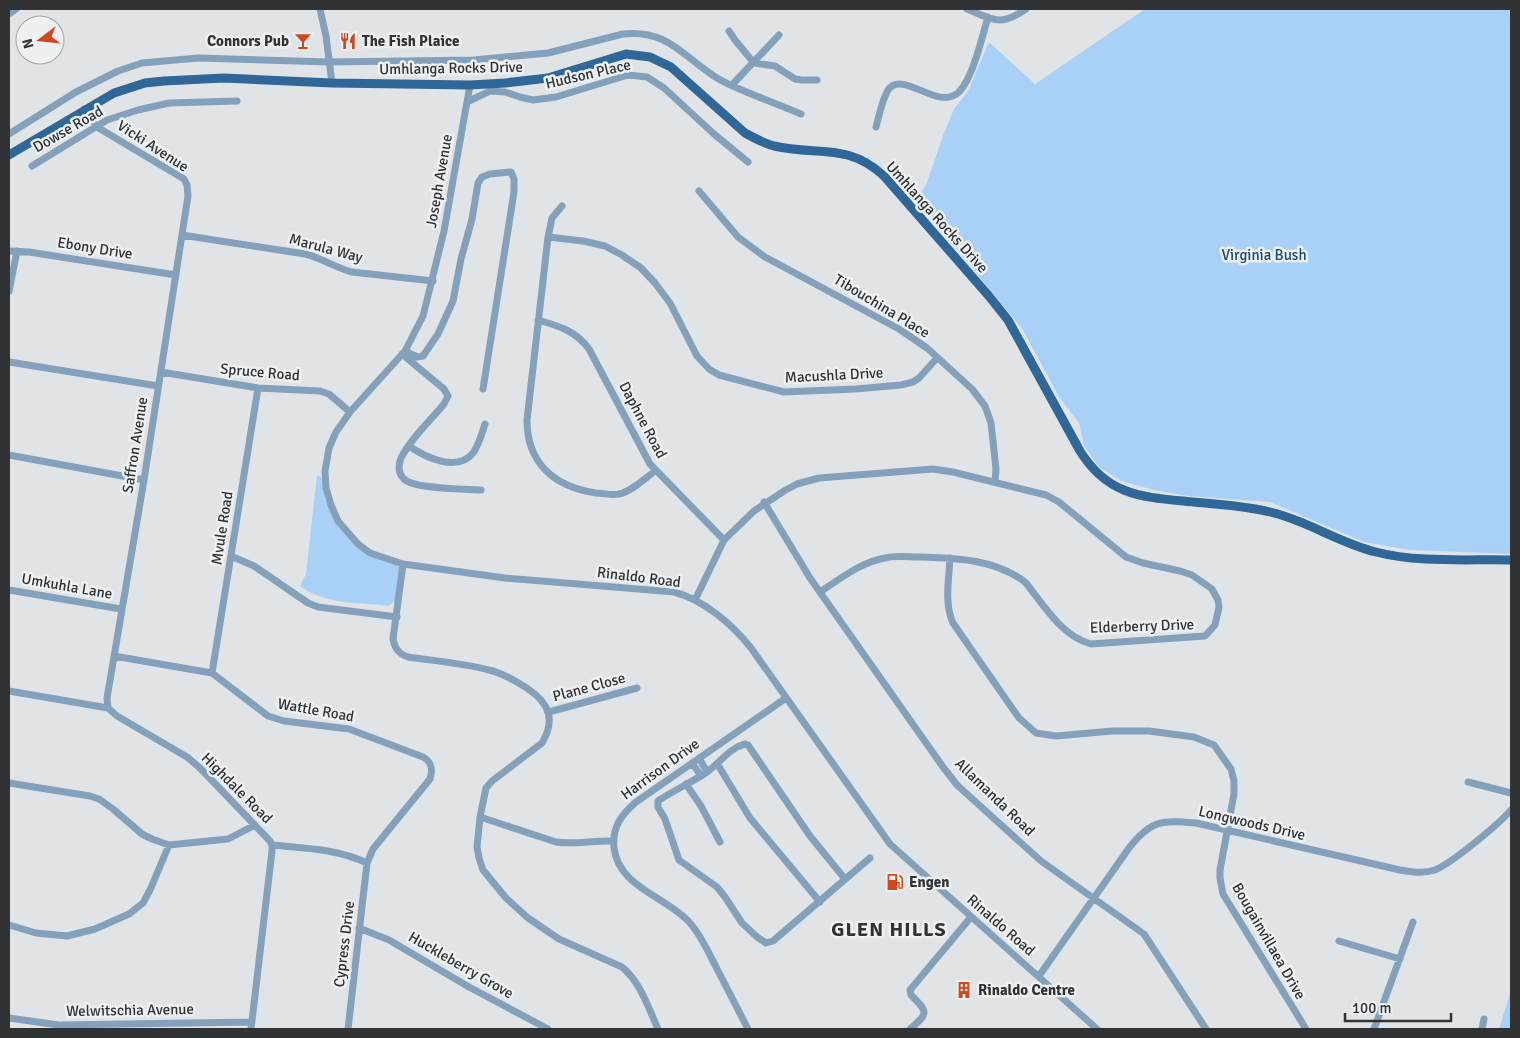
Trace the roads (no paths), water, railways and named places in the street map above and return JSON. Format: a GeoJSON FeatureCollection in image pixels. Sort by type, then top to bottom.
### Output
{"type":"FeatureCollection","features":[{"type":"Feature","properties":{"kind":"main road","name":"Umhlanga Rocks Drive"},"geometry":{"type":"LineString","coordinates":[[9,155],[114,93],[145,84],[164,81],[224,78],[332,83],[470,85],[548,78],[626,54],[644,56],[661,61],[681,75],[745,133],[756,139],[774,146],[838,152],[854,156],[875,168],[884,176],[1004,314],[1080,451],[1092,468],[1108,482],[1128,493],[1148,498],[1240,507],[1273,513],[1363,549],[1388,555],[1411,558],[1511,560]]}},
{"type":"Feature","properties":{"kind":"street"},"geometry":{"type":"LineString","coordinates":[[9,14],[16,9]]}},
{"type":"Feature","properties":{"kind":"street"},"geometry":{"type":"LineString","coordinates":[[320,9],[332,83]]}},
{"type":"Feature","properties":{"kind":"street"},"geometry":{"type":"LineString","coordinates":[[968,9],[997,21],[1011,19],[1026,9]]}},
{"type":"Feature","properties":{"kind":"street"},"geometry":{"type":"LineString","coordinates":[[876,127],[887,92],[892,86],[904,85],[942,98],[948,98],[959,92],[968,78],[988,17]]}},
{"type":"Feature","properties":{"kind":"street"},"geometry":{"type":"LineString","coordinates":[[729,31],[754,63],[775,66],[795,79],[817,80]]}},
{"type":"Feature","properties":{"kind":"street"},"geometry":{"type":"LineString","coordinates":[[9,134],[76,92],[130,66],[175,59],[198,58],[329,62],[474,60],[548,53],[623,34],[642,33],[652,34],[672,44],[717,78],[732,86],[801,114]]}},
{"type":"Feature","properties":{"kind":"street"},"geometry":{"type":"LineString","coordinates":[[732,86],[779,35]]}},
{"type":"Feature","properties":{"kind":"street","name":"Hudson Place"},"geometry":{"type":"LineString","coordinates":[[467,102],[490,91],[498,90],[533,100],[568,93],[628,75],[647,77],[664,88],[748,162]]}},
{"type":"Feature","properties":{"kind":"street","name":"Joseph Avenue"},"geometry":{"type":"LineString","coordinates":[[433,281],[444,231],[470,85]]}},
{"type":"Feature","properties":{"kind":"street","name":"Dowse Road"},"geometry":{"type":"LineString","coordinates":[[32,166],[119,116],[169,103],[237,101]]}},
{"type":"Feature","properties":{"kind":"street","name":"Vicki Avenue"},"geometry":{"type":"LineString","coordinates":[[84,109],[97,127],[178,174],[188,185]]}},
{"type":"Feature","properties":{"kind":"street"},"geometry":{"type":"LineString","coordinates":[[404,353],[416,357],[423,356],[443,325],[455,294],[461,259],[471,225],[480,180],[490,174],[511,172],[514,179],[514,192],[483,389]]}},
{"type":"Feature","properties":{"kind":"street","name":"Saffron Avenue"},"geometry":{"type":"LineString","coordinates":[[108,708],[107,698],[144,480],[188,196],[188,185]]}},
{"type":"Feature","properties":{"kind":"street","name":"Tibouchina Place"},"geometry":{"type":"LineString","coordinates":[[699,190],[745,243],[765,256],[899,329],[927,348],[972,389],[986,406],[991,423],[996,469],[995,482]]}},
{"type":"Feature","properties":{"kind":"street"},"geometry":{"type":"LineString","coordinates":[[562,206],[552,218],[548,237],[527,420],[527,434],[530,445],[538,460],[551,476],[564,484],[584,491],[614,495],[628,490],[655,471]]}},
{"type":"Feature","properties":{"kind":"street","name":"Marula Way"},"geometry":{"type":"LineString","coordinates":[[182,236],[305,254],[352,272],[433,281]]}},
{"type":"Feature","properties":{"kind":"street","name":"Macushla Drive"},"geometry":{"type":"LineString","coordinates":[[548,237],[583,241],[605,246],[641,268],[670,303],[697,356],[709,369],[719,375],[784,392],[901,385],[913,382],[919,378],[937,358]]}},
{"type":"Feature","properties":{"kind":"street","name":"Ebony Drive"},"geometry":{"type":"LineString","coordinates":[[9,251],[176,275]]}},
{"type":"Feature","properties":{"kind":"street"},"geometry":{"type":"LineString","coordinates":[[9,291],[17,251]]}},
{"type":"Feature","properties":{"kind":"street","name":"Rinaldo Road"},"geometry":{"type":"LineString","coordinates":[[433,281],[423,316],[404,353],[350,412],[336,432],[329,448],[325,471],[326,488],[331,505],[342,526],[358,544],[370,553],[403,564],[505,578],[663,591],[684,595],[695,600],[741,636],[890,844],[1097,1029]]}},
{"type":"Feature","properties":{"kind":"street","name":"Daphne Road"},"geometry":{"type":"LineString","coordinates":[[538,320],[571,331],[584,341],[655,471],[724,540]]}},
{"type":"Feature","properties":{"kind":"street"},"geometry":{"type":"LineString","coordinates":[[404,353],[444,388],[448,396],[444,404],[409,446],[400,460],[400,472],[406,480],[413,483],[435,487],[482,490]]}},
{"type":"Feature","properties":{"kind":"street"},"geometry":{"type":"LineString","coordinates":[[9,362],[158,386]]}},
{"type":"Feature","properties":{"kind":"street","name":"Spruce Road"},"geometry":{"type":"LineString","coordinates":[[161,372],[258,388],[320,391],[329,394],[350,412]]}},
{"type":"Feature","properties":{"kind":"street","name":"Mvule Road"},"geometry":{"type":"LineString","coordinates":[[212,673],[258,388]]}},
{"type":"Feature","properties":{"kind":"street"},"geometry":{"type":"LineString","coordinates":[[409,446],[427,457],[458,462],[473,453],[485,424]]}},
{"type":"Feature","properties":{"kind":"street"},"geometry":{"type":"LineString","coordinates":[[9,455],[144,480]]}},
{"type":"Feature","properties":{"kind":"street","name":"Elderberry Drive"},"geometry":{"type":"LineString","coordinates":[[695,600],[724,540],[764,502],[797,484],[819,478],[933,469],[953,472],[1046,495],[1059,502],[1126,557],[1143,563],[1180,570],[1192,575],[1212,589],[1218,600],[1217,615],[1213,629],[1205,636],[1091,644],[1079,641],[1070,634],[1018,576],[999,568],[950,558],[885,558],[865,565],[820,592]]}},
{"type":"Feature","properties":{"kind":"street","name":"Allamanda Road"},"geometry":{"type":"LineString","coordinates":[[764,502],[820,592],[957,785],[1041,861],[1144,934],[1206,1029]]}},
{"type":"Feature","properties":{"kind":"street"},"geometry":{"type":"LineString","coordinates":[[232,556],[254,566],[308,603],[318,607],[397,617]]}},
{"type":"Feature","properties":{"kind":"street","name":"Bougainvillaea Drive"},"geometry":{"type":"LineString","coordinates":[[950,558],[948,592],[950,615],[958,631],[1007,703],[1026,726],[1036,733],[1062,736],[1112,731],[1149,731],[1182,734],[1205,740],[1214,745],[1219,751],[1231,770],[1234,781],[1234,794],[1220,878],[1223,894],[1306,1029]]}},
{"type":"Feature","properties":{"kind":"street"},"geometry":{"type":"LineString","coordinates":[[403,564],[393,639],[394,645],[402,655],[479,667],[500,673],[533,691],[549,712],[547,736],[542,743],[492,781],[486,788],[480,817],[478,847],[483,870],[506,898],[528,918],[559,939],[622,967],[630,974],[638,983],[658,1029]]}},
{"type":"Feature","properties":{"kind":"street","name":"Umkuhla Lane"},"geometry":{"type":"LineString","coordinates":[[9,590],[121,609]]}},
{"type":"Feature","properties":{"kind":"street","name":"Wattle Road"},"geometry":{"type":"LineString","coordinates":[[114,656],[212,673],[268,716],[284,721],[349,729],[427,760],[431,765],[432,772],[430,778],[373,849],[367,863]]}},
{"type":"Feature","properties":{"kind":"street","name":"Plane Close"},"geometry":{"type":"LineString","coordinates":[[549,712],[637,688]]}},
{"type":"Feature","properties":{"kind":"street","name":"Highdale Road"},"geometry":{"type":"LineString","coordinates":[[9,691],[108,708],[118,716],[187,757],[200,768],[272,845],[252,1025]]}},
{"type":"Feature","properties":{"kind":"street","name":"Harrison Drive"},"geometry":{"type":"LineString","coordinates":[[748,1029],[695,930],[683,916],[630,880],[623,873],[618,862],[614,841],[618,821],[624,812],[786,698]]}},
{"type":"Feature","properties":{"kind":"street"},"geometry":{"type":"LineString","coordinates":[[845,879],[810,836],[751,748],[745,744],[726,754],[718,764],[672,792],[658,803],[659,810],[667,824],[676,855],[684,865],[720,891],[749,931],[763,942],[770,943],[870,858]]}},
{"type":"Feature","properties":{"kind":"street"},"geometry":{"type":"LineString","coordinates":[[699,758],[704,774]]}},
{"type":"Feature","properties":{"kind":"street"},"geometry":{"type":"LineString","coordinates":[[692,763],[704,774]]}},
{"type":"Feature","properties":{"kind":"street"},"geometry":{"type":"LineString","coordinates":[[718,764],[756,826],[820,902]]}},
{"type":"Feature","properties":{"kind":"street"},"geometry":{"type":"LineString","coordinates":[[9,782],[99,799],[142,834],[169,845],[228,839],[255,825]]}},
{"type":"Feature","properties":{"kind":"street"},"geometry":{"type":"LineString","coordinates":[[1468,782],[1511,793]]}},
{"type":"Feature","properties":{"kind":"street"},"geometry":{"type":"LineString","coordinates":[[686,784],[720,842]]}},
{"type":"Feature","properties":{"kind":"street","name":"Longwoods Drive"},"geometry":{"type":"LineString","coordinates":[[1039,976],[1140,834],[1152,825],[1176,821],[1196,823],[1400,870],[1423,872],[1434,870],[1446,863],[1494,827],[1511,810]]}},
{"type":"Feature","properties":{"kind":"street"},"geometry":{"type":"LineString","coordinates":[[480,817],[566,844],[601,840],[614,841]]}},
{"type":"Feature","properties":{"kind":"street"},"geometry":{"type":"LineString","coordinates":[[9,925],[36,932],[67,936],[95,929],[129,914],[143,903],[169,845]]}},
{"type":"Feature","properties":{"kind":"street"},"geometry":{"type":"LineString","coordinates":[[272,845],[338,853],[355,857],[367,863]]}},
{"type":"Feature","properties":{"kind":"street","name":"Cypress Drive"},"geometry":{"type":"LineString","coordinates":[[348,1029],[367,863]]}},
{"type":"Feature","properties":{"kind":"street"},"geometry":{"type":"LineString","coordinates":[[910,1029],[925,1013],[924,1007],[910,992],[916,982],[971,917]]}},
{"type":"Feature","properties":{"kind":"street"},"geometry":{"type":"LineString","coordinates":[[1374,1029],[1413,922]]}},
{"type":"Feature","properties":{"kind":"street","name":"Huckleberry Grove"},"geometry":{"type":"LineString","coordinates":[[359,928],[389,940],[548,1029]]}},
{"type":"Feature","properties":{"kind":"street"},"geometry":{"type":"LineString","coordinates":[[1339,941],[1400,959]]}},
{"type":"Feature","properties":{"kind":"street","name":"Welwitschia Avenue"},"geometry":{"type":"LineString","coordinates":[[9,1018],[54,1027],[252,1025]]}},
{"type":"Feature","properties":{"kind":"street"},"geometry":{"type":"LineString","coordinates":[[1482,1029],[1484,1019]]}},
{"type":"Feature","properties":{"kind":"place","name":"Connors Pub"},"geometry":{"type":"Point","coordinates":[303,41]}},
{"type":"Feature","properties":{"kind":"place","name":"The Fish Plaice"},"geometry":{"type":"Point","coordinates":[348,41]}},
{"type":"Feature","properties":{"kind":"place","name":"Engen"},"geometry":{"type":"Point","coordinates":[895,882]}},
{"type":"Feature","properties":{"kind":"place","name":"Rinaldo Centre"},"geometry":{"type":"Point","coordinates":[964,990]}},
{"type":"Feature","properties":{"kind":"district","name":"GLEN HILLS"},"geometry":{"type":"Point","coordinates":[889,929]}},
{"type":"Feature","properties":{"kind":"park label","name":"Virginia Bush"},"geometry":{"type":"Point","coordinates":[1264,255]}}]}
